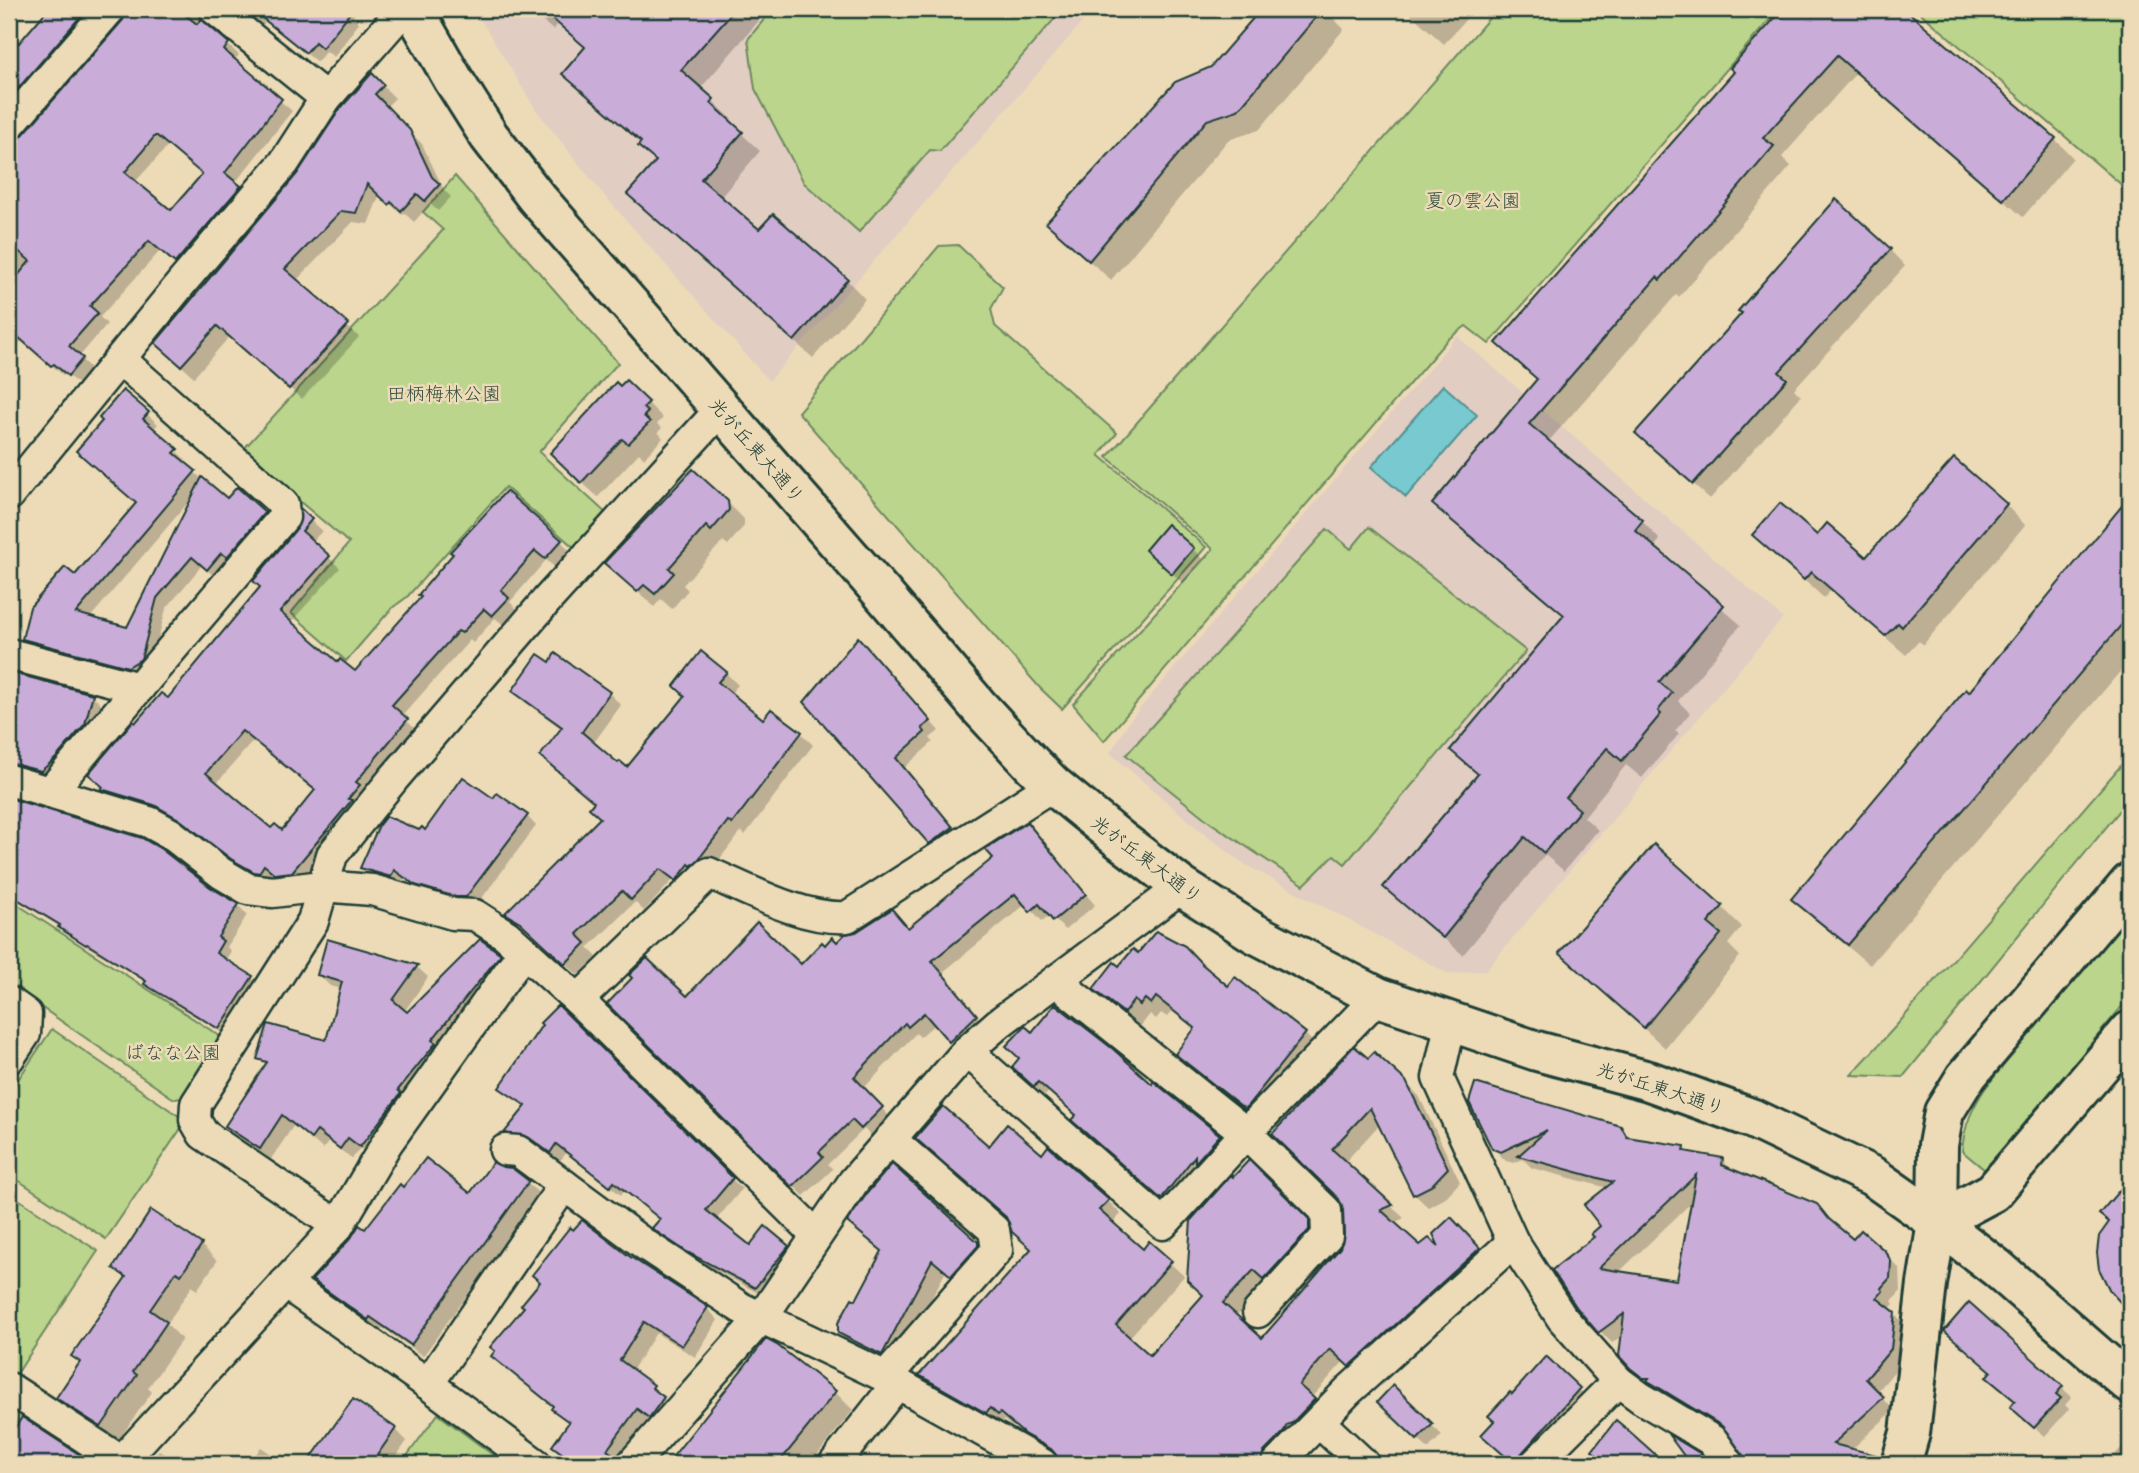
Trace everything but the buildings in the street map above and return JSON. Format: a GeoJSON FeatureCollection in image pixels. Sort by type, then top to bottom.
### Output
{"type":"FeatureCollection","features":[{"type":"Feature","properties":{"kind":"street"},"geometry":{"type":"LineString","coordinates":[[9,125],[110,9]]}},
{"type":"Feature","properties":{"kind":"street"},"geometry":{"type":"LineString","coordinates":[[215,9],[326,98]]}},
{"type":"Feature","properties":{"kind":"street"},"geometry":{"type":"LineString","coordinates":[[9,495],[284,163],[326,98],[404,9]]}},
{"type":"Feature","properties":{"kind":"street","name":"光が丘東大通り"},"geometry":{"type":"LineString","coordinates":[[413,9],[489,135],[536,197],[979,706],[1054,785],[1119,839],[1182,887],[1254,933],[1378,997],[1537,1051],[1649,1081],[1751,1118],[1872,1176],[1997,1268],[2130,1384]]}},
{"type":"Feature","properties":{"kind":"street"},"geometry":{"type":"LineString","coordinates":[[51,792],[284,517],[283,504],[278,499],[121,360]]}},
{"type":"Feature","properties":{"kind":"street"},"geometry":{"type":"LineString","coordinates":[[338,1226],[203,1134],[195,1120],[197,1104],[313,921],[332,855],[394,778],[574,569],[721,409]]}},
{"type":"Feature","properties":{"kind":"street"},"geometry":{"type":"LineString","coordinates":[[9,654],[139,688]]}},
{"type":"Feature","properties":{"kind":"street"},"geometry":{"type":"LineString","coordinates":[[9,780],[149,822],[171,834],[221,873],[248,889],[273,892],[322,886],[372,890],[453,914],[475,915],[506,935],[578,1000],[816,1235]]}},
{"type":"Feature","properties":{"kind":"street"},"geometry":{"type":"LineString","coordinates":[[578,1000],[709,873],[778,903],[832,918],[847,917],[1054,785]]}},
{"type":"Feature","properties":{"kind":"street"},"geometry":{"type":"LineString","coordinates":[[1902,1464],[1910,1433],[1937,1222],[1938,1145],[1944,1112],[1965,1078],[2130,883]]}},
{"type":"Feature","properties":{"kind":"street"},"geometry":{"type":"LineString","coordinates":[[632,1464],[762,1317],[854,1181],[967,1051],[1182,887]]}},
{"type":"Feature","properties":{"kind":"street"},"geometry":{"type":"LineString","coordinates":[[9,1388],[120,1463],[338,1226],[387,1143],[524,951]]}},
{"type":"Feature","properties":{"kind":"street"},"geometry":{"type":"LineString","coordinates":[[1057,982],[1246,1133],[1326,1211],[1327,1236],[1258,1312]]}},
{"type":"Feature","properties":{"kind":"street"},"geometry":{"type":"LineString","coordinates":[[967,1051],[1163,1224],[1246,1133],[1378,997]]}},
{"type":"Feature","properties":{"kind":"street"},"geometry":{"type":"LineString","coordinates":[[9,1002],[26,1014],[25,1034],[9,1058]]}},
{"type":"Feature","properties":{"kind":"street"},"geometry":{"type":"LineString","coordinates":[[1451,1021],[1438,1078],[1513,1242],[1562,1318],[1618,1381],[1713,1441],[1729,1464]]}},
{"type":"Feature","properties":{"kind":"street"},"geometry":{"type":"LineString","coordinates":[[1937,1222],[1993,1192],[2130,1031]]}},
{"type":"Feature","properties":{"kind":"street"},"geometry":{"type":"LineString","coordinates":[[834,1464],[892,1381],[997,1250],[994,1230],[890,1139]]}},
{"type":"Feature","properties":{"kind":"street"},"geometry":{"type":"LineString","coordinates":[[506,1150],[518,1151],[644,1244],[741,1308],[892,1381],[1038,1463]]}},
{"type":"Feature","properties":{"kind":"street"},"geometry":{"type":"LineString","coordinates":[[428,1384],[564,1185]]}},
{"type":"Feature","properties":{"kind":"street"},"geometry":{"type":"LineString","coordinates":[[1277,1464],[1348,1391],[1513,1242]]}},
{"type":"Feature","properties":{"kind":"street"},"geometry":{"type":"LineString","coordinates":[[285,1283],[536,1464]]}},
{"type":"Feature","properties":{"kind":"street"},"geometry":{"type":"LineString","coordinates":[[1535,1464],[1618,1381]]}},
{"type":"Feature","properties":{"kind":"street"},"geometry":{"type":"LineString","coordinates":[[1319,1422],[1364,1464]]}},
{"type":"Feature","properties":{"kind":"shaded area"},"geometry":{"type":"Polygon","coordinates":[[[474,9],[1094,9],[769,381],[602,193],[536,110],[474,9]]]}},
{"type":"Feature","properties":{"kind":"shaded area"},"geometry":{"type":"Polygon","coordinates":[[[1457,336],[1783,618],[1486,970],[1449,974],[1244,864],[1204,834],[1110,753],[1130,720],[1457,336]]]}},
{"type":"Feature","properties":{"kind":"green space"},"geometry":{"type":"Polygon","coordinates":[[[762,9],[1063,9],[940,151],[930,150],[859,232],[804,183],[755,89],[748,39],[767,16],[762,9]]]}},
{"type":"Feature","properties":{"kind":"green space","name":"夏の雲公園"},"geometry":{"type":"Polygon","coordinates":[[[1497,9],[1779,9],[1489,344],[1466,326],[1447,340],[1104,741],[1073,704],[1213,549],[1107,457],[1497,9]]]}},
{"type":"Feature","properties":{"kind":"green space"},"geometry":{"type":"Polygon","coordinates":[[[1916,9],[2130,9],[2130,192],[1916,9]]]}},
{"type":"Feature","properties":{"kind":"green space","name":"田柄梅林公園"},"geometry":{"type":"Polygon","coordinates":[[[455,176],[618,363],[539,452],[608,515],[577,550],[505,487],[346,661],[291,613],[349,543],[241,452],[443,230],[423,212],[455,176]]]}},
{"type":"Feature","properties":{"kind":"green space"},"geometry":{"type":"Polygon","coordinates":[[[958,245],[1003,287],[991,309],[995,326],[1117,433],[1099,455],[1206,547],[1062,709],[1040,688],[798,412],[939,246],[958,245]]]}},
{"type":"Feature","properties":{"kind":"green space"},"geometry":{"type":"Polygon","coordinates":[[[1369,527],[1526,651],[1345,864],[1334,855],[1304,885],[1211,823],[1126,755],[1327,529],[1351,549],[1369,527]]]}},
{"type":"Feature","properties":{"kind":"green space"},"geometry":{"type":"Polygon","coordinates":[[[2130,755],[2130,798],[1903,1077],[1851,1075],[1896,1026],[2130,755]]]}},
{"type":"Feature","properties":{"kind":"green space","name":"ばなな公園"},"geometry":{"type":"Polygon","coordinates":[[[9,899],[226,1040],[191,1097],[174,1099],[9,985],[9,899]]]}},
{"type":"Feature","properties":{"kind":"green space"},"geometry":{"type":"Polygon","coordinates":[[[2130,912],[2130,997],[1985,1170],[1962,1151],[1969,1118],[1977,1102],[1986,1087],[2130,912]]]}},
{"type":"Feature","properties":{"kind":"green space"},"geometry":{"type":"Polygon","coordinates":[[[52,1029],[186,1121],[106,1239],[9,1174],[9,1093],[52,1029]]]}},
{"type":"Feature","properties":{"kind":"green space"},"geometry":{"type":"Polygon","coordinates":[[[9,1193],[98,1251],[16,1375],[9,1370],[9,1193]]]}},
{"type":"Feature","properties":{"kind":"green space"},"geometry":{"type":"Polygon","coordinates":[[[438,1414],[505,1464],[401,1464],[438,1414]]]}},
{"type":"Feature","properties":{"kind":"water"},"geometry":{"type":"Polygon","coordinates":[[[1443,385],[1477,415],[1406,497],[1371,467],[1443,385]]]}}]}
